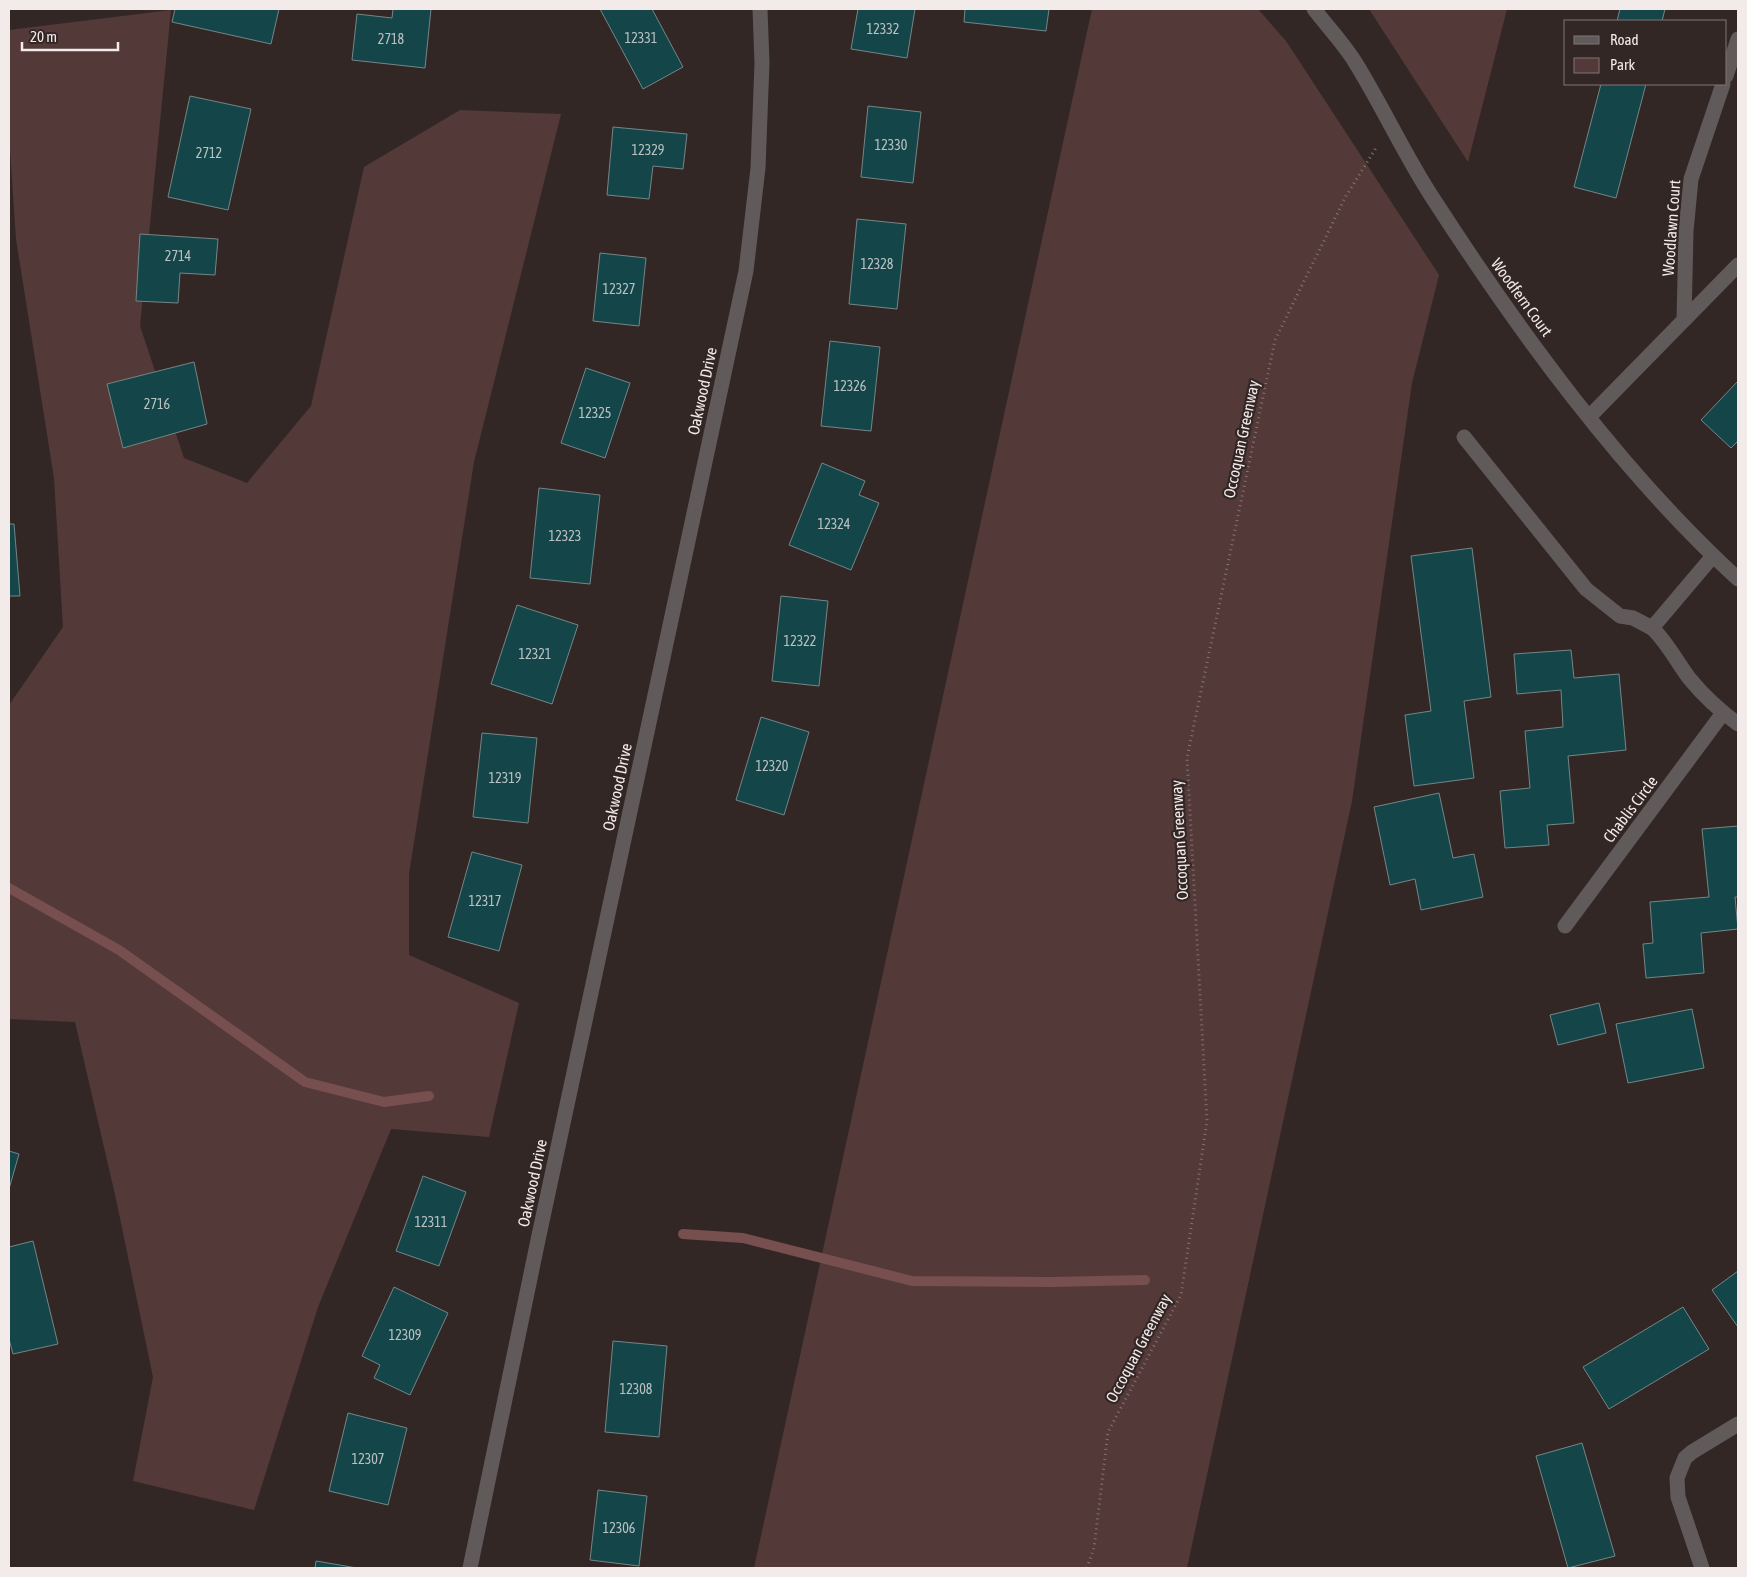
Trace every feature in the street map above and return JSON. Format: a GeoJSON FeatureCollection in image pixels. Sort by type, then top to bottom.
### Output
{"type":"FeatureCollection","features":[{"type":"Feature","properties":{"kind":"street","name":"Oakwood Drive"},"geometry":{"type":"LineString","coordinates":[[470,1568],[540,1230],[746,271],[758,168],[762,63],[760,9]]}},
{"type":"Feature","properties":{"kind":"street","name":"Woodfern Court"},"geometry":{"type":"LineString","coordinates":[[1314,9],[1355,61],[1390,127],[1433,199],[1507,310],[1589,417],[1657,498],[1738,579]]}},
{"type":"Feature","properties":{"kind":"street"},"geometry":{"type":"LineString","coordinates":[[1727,73],[1738,39]]}},
{"type":"Feature","properties":{"kind":"street","name":"Woodlawn Court"},"geometry":{"type":"LineString","coordinates":[[1684,320],[1686,231],[1691,179],[1723,85]]}},
{"type":"Feature","properties":{"kind":"street"},"geometry":{"type":"LineString","coordinates":[[1589,417],[1738,265]]}},
{"type":"Feature","properties":{"kind":"street"},"geometry":{"type":"LineString","coordinates":[[1464,437],[1586,589],[1620,616],[1633,618],[1659,634],[1690,679],[1723,714],[1738,724]]}},
{"type":"Feature","properties":{"kind":"street"},"geometry":{"type":"LineString","coordinates":[[1652,628],[1713,556]]}},
{"type":"Feature","properties":{"kind":"street","name":"Chablis Circle"},"geometry":{"type":"LineString","coordinates":[[1565,926],[1723,714]]}},
{"type":"Feature","properties":{"kind":"street"},"geometry":{"type":"LineString","coordinates":[[1702,1568],[1678,1497],[1677,1478],[1685,1458],[1738,1424]]}},
{"type":"Feature","properties":{"kind":"path","name":"Occoquan Greenway"},"geometry":{"type":"LineString","coordinates":[[1087,1568],[1094,1548],[1108,1432],[1181,1296],[1207,1121],[1187,758],[1275,340],[1346,196],[1390,127]]}},
{"type":"Feature","properties":{"kind":"green space"},"geometry":{"type":"Polygon","coordinates":[[[1092,9],[1258,9],[1286,41],[1439,275],[1412,383],[1352,801],[1187,1568],[754,1568],[1092,9]]]}},
{"type":"Feature","properties":{"kind":"green space"},"geometry":{"type":"Polygon","coordinates":[[[1369,9],[1507,9],[1468,162],[1369,9]]]}},
{"type":"Feature","properties":{"kind":"green space"},"geometry":{"type":"Polygon","coordinates":[[[171,10],[140,326],[184,458],[247,483],[311,406],[364,167],[460,110],[561,114],[474,462],[409,874],[409,955],[519,1003],[489,1137],[391,1129],[318,1307],[254,1510],[133,1481],[153,1377],[116,1199],[75,1022],[9,1019],[9,705],[63,627],[54,478],[16,239],[9,134],[9,30],[171,10]]]}},
{"type":"Feature","properties":{"kind":"building"},"geometry":{"type":"Polygon","coordinates":[[[175,9],[279,9],[271,44],[172,22],[175,9]]]}},
{"type":"Feature","properties":{"kind":"building"},"geometry":{"type":"Polygon","coordinates":[[[393,9],[431,9],[425,68],[352,60],[357,14],[392,18],[393,9]]]}},
{"type":"Feature","properties":{"kind":"building"},"geometry":{"type":"Polygon","coordinates":[[[600,9],[652,9],[683,67],[643,89],[600,9]]]}},
{"type":"Feature","properties":{"kind":"building"},"geometry":{"type":"Polygon","coordinates":[[[858,9],[915,9],[907,58],[851,49],[858,9]]]}},
{"type":"Feature","properties":{"kind":"building"},"geometry":{"type":"Polygon","coordinates":[[[965,9],[1049,9],[1046,31],[964,22],[965,9]]]}},
{"type":"Feature","properties":{"kind":"building"},"geometry":{"type":"Polygon","coordinates":[[[1620,9],[1665,9],[1662,20],[1617,20],[1620,9]]]}},
{"type":"Feature","properties":{"kind":"building"},"geometry":{"type":"Polygon","coordinates":[[[1601,85],[1646,85],[1616,198],[1574,187],[1601,85]]]}},
{"type":"Feature","properties":{"kind":"building"},"geometry":{"type":"Polygon","coordinates":[[[190,96],[251,109],[228,210],[168,197],[190,96]]]}},
{"type":"Feature","properties":{"kind":"building"},"geometry":{"type":"Polygon","coordinates":[[[868,106],[921,112],[913,183],[861,177],[868,106]]]}},
{"type":"Feature","properties":{"kind":"building"},"geometry":{"type":"Polygon","coordinates":[[[613,127],[687,134],[683,169],[653,166],[649,199],[607,195],[613,127]]]}},
{"type":"Feature","properties":{"kind":"building"},"geometry":{"type":"Polygon","coordinates":[[[857,219],[906,224],[897,309],[849,304],[857,219]]]}},
{"type":"Feature","properties":{"kind":"building"},"geometry":{"type":"Polygon","coordinates":[[[140,234],[218,239],[215,275],[180,273],[178,303],[136,301],[140,234]]]}},
{"type":"Feature","properties":{"kind":"building"},"geometry":{"type":"Polygon","coordinates":[[[600,253],[646,258],[639,326],[593,321],[600,253]]]}},
{"type":"Feature","properties":{"kind":"building"},"geometry":{"type":"Polygon","coordinates":[[[830,341],[880,347],[871,431],[821,426],[830,341]]]}},
{"type":"Feature","properties":{"kind":"building"},"geometry":{"type":"Polygon","coordinates":[[[194,362],[207,424],[123,448],[107,384],[194,362]]]}},
{"type":"Feature","properties":{"kind":"building"},"geometry":{"type":"Polygon","coordinates":[[[586,368],[630,383],[605,458],[561,443],[586,368]]]}},
{"type":"Feature","properties":{"kind":"building"},"geometry":{"type":"Polygon","coordinates":[[[1738,381],[1738,441],[1731,448],[1701,420],[1738,381]]]}},
{"type":"Feature","properties":{"kind":"building"},"geometry":{"type":"Polygon","coordinates":[[[822,463],[865,481],[859,495],[879,503],[851,570],[789,545],[822,463]]]}},
{"type":"Feature","properties":{"kind":"building"},"geometry":{"type":"Polygon","coordinates":[[[539,488],[600,495],[590,584],[530,578],[539,488]]]}},
{"type":"Feature","properties":{"kind":"building"},"geometry":{"type":"Polygon","coordinates":[[[9,524],[14,524],[20,596],[9,596],[9,524]]]}},
{"type":"Feature","properties":{"kind":"building"},"geometry":{"type":"Polygon","coordinates":[[[1472,548],[1491,697],[1464,701],[1474,778],[1414,786],[1405,715],[1431,711],[1411,556],[1472,548]]]}},
{"type":"Feature","properties":{"kind":"building"},"geometry":{"type":"Polygon","coordinates":[[[781,596],[828,601],[819,686],[772,681],[781,596]]]}},
{"type":"Feature","properties":{"kind":"building"},"geometry":{"type":"Polygon","coordinates":[[[517,605],[578,625],[552,704],[491,684],[517,605]]]}},
{"type":"Feature","properties":{"kind":"building"},"geometry":{"type":"Polygon","coordinates":[[[1571,650],[1574,678],[1619,674],[1626,750],[1568,756],[1574,823],[1547,825],[1549,845],[1505,848],[1500,791],[1530,788],[1525,731],[1563,727],[1561,690],[1517,694],[1514,654],[1571,650]]]}},
{"type":"Feature","properties":{"kind":"building"},"geometry":{"type":"Polygon","coordinates":[[[761,717],[809,732],[784,815],[736,800],[761,717]]]}},
{"type":"Feature","properties":{"kind":"building"},"geometry":{"type":"Polygon","coordinates":[[[482,733],[537,738],[528,823],[473,817],[482,733]]]}},
{"type":"Feature","properties":{"kind":"building"},"geometry":{"type":"Polygon","coordinates":[[[1439,793],[1453,858],[1474,854],[1483,897],[1421,910],[1415,879],[1390,885],[1374,807],[1439,793]]]}},
{"type":"Feature","properties":{"kind":"building"},"geometry":{"type":"Polygon","coordinates":[[[1738,826],[1738,897],[1735,897],[1738,929],[1701,933],[1704,973],[1646,978],[1643,944],[1653,943],[1650,902],[1709,897],[1702,829],[1738,826]]]}},
{"type":"Feature","properties":{"kind":"building"},"geometry":{"type":"Polygon","coordinates":[[[472,852],[522,865],[499,951],[448,937],[472,852]]]}},
{"type":"Feature","properties":{"kind":"building"},"geometry":{"type":"Polygon","coordinates":[[[1599,1003],[1606,1033],[1558,1045],[1550,1015],[1599,1003]]]}},
{"type":"Feature","properties":{"kind":"building"},"geometry":{"type":"Polygon","coordinates":[[[1692,1009],[1704,1068],[1628,1083],[1616,1024],[1692,1009]]]}},
{"type":"Feature","properties":{"kind":"building"},"geometry":{"type":"Polygon","coordinates":[[[9,1151],[19,1154],[9,1189],[9,1151]]]}},
{"type":"Feature","properties":{"kind":"building"},"geometry":{"type":"Polygon","coordinates":[[[423,1176],[466,1192],[439,1266],[396,1251],[423,1176]]]}},
{"type":"Feature","properties":{"kind":"building"},"geometry":{"type":"Polygon","coordinates":[[[33,1241],[58,1344],[13,1354],[9,1339],[9,1247],[33,1241]]]}},
{"type":"Feature","properties":{"kind":"building"},"geometry":{"type":"Polygon","coordinates":[[[1738,1271],[1738,1327],[1712,1290],[1738,1271]]]}},
{"type":"Feature","properties":{"kind":"building"},"geometry":{"type":"Polygon","coordinates":[[[394,1287],[448,1313],[410,1395],[374,1378],[380,1365],[362,1356],[394,1287]]]}},
{"type":"Feature","properties":{"kind":"building"},"geometry":{"type":"Polygon","coordinates":[[[1683,1307],[1709,1349],[1609,1409],[1583,1367],[1683,1307]]]}},
{"type":"Feature","properties":{"kind":"building"},"geometry":{"type":"Polygon","coordinates":[[[613,1341],[667,1346],[659,1437],[605,1432],[613,1341]]]}},
{"type":"Feature","properties":{"kind":"building"},"geometry":{"type":"Polygon","coordinates":[[[348,1413],[407,1428],[388,1505],[329,1491],[348,1413]]]}},
{"type":"Feature","properties":{"kind":"building"},"geometry":{"type":"Polygon","coordinates":[[[1582,1443],[1615,1556],[1568,1568],[1536,1456],[1582,1443]]]}},
{"type":"Feature","properties":{"kind":"building"},"geometry":{"type":"Polygon","coordinates":[[[598,1490],[647,1496],[639,1566],[590,1560],[598,1490]]]}},
{"type":"Feature","properties":{"kind":"building"},"geometry":{"type":"Polygon","coordinates":[[[316,1561],[357,1568],[315,1568],[316,1561]]]}},
{"type":"Feature","properties":{"kind":"waterway"},"geometry":{"type":"LineString","coordinates":[[9,888],[119,950],[305,1082],[384,1102],[429,1096]]}},
{"type":"Feature","properties":{"kind":"waterway"},"geometry":{"type":"LineString","coordinates":[[683,1234],[743,1238],[912,1281],[1051,1282],[1145,1280]]}}]}
